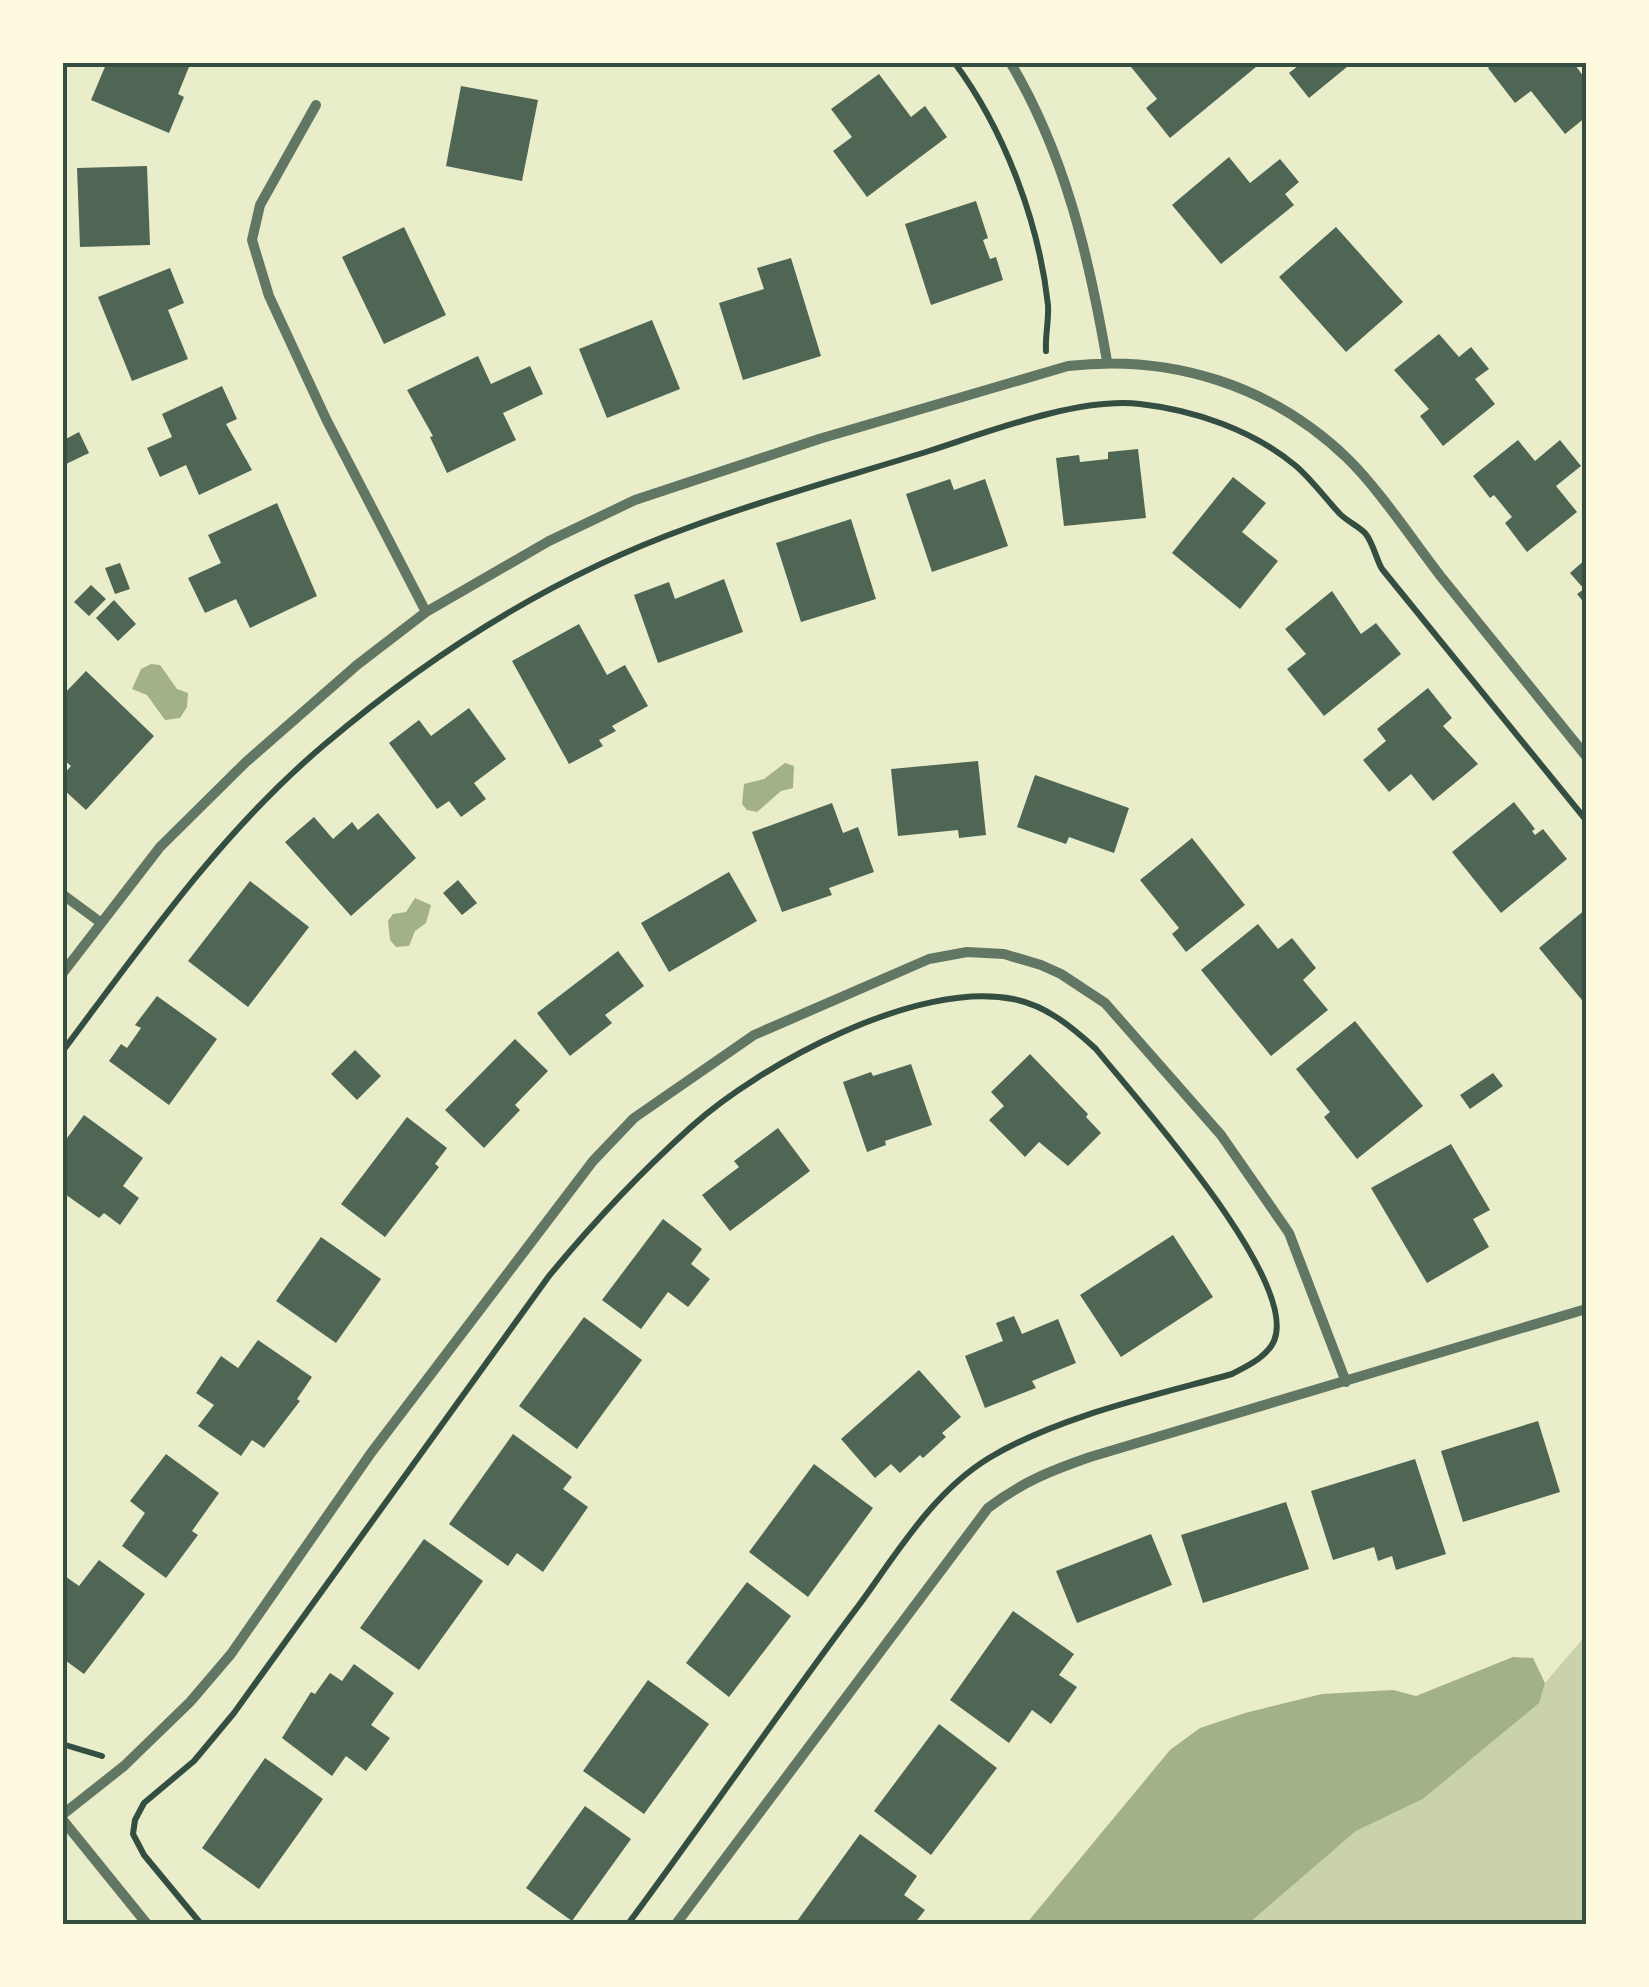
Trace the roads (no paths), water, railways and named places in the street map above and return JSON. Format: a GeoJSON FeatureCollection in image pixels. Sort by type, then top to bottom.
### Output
{"type":"FeatureCollection","features":[{"type":"Feature","properties":{"kind":"street"},"geometry":{"type":"LineString","coordinates":[[1010,62],[1035,105],[1061,166],[1098,305],[1107,361]]}},
{"type":"Feature","properties":{"kind":"street"},"geometry":{"type":"LineString","coordinates":[[316,106],[260,205],[252,240],[269,296],[326,421],[426,612]]}},
{"type":"Feature","properties":{"kind":"street"},"geometry":{"type":"LineString","coordinates":[[62,974],[160,847],[246,762],[426,612],[548,541],[635,500],[802,444],[1050,371],[1107,361],[1154,364],[1224,381],[1295,416],[1348,459],[1586,756]]}},
{"type":"Feature","properties":{"kind":"street"},"geometry":{"type":"LineString","coordinates":[[62,894],[100,922]]}},
{"type":"Feature","properties":{"kind":"street"},"geometry":{"type":"LineString","coordinates":[[147,1924],[62,1817],[190,1702],[231,1654],[371,1453],[593,1161],[634,1118],[754,1035],[929,958],[967,952],[1004,954],[1061,974],[1104,1003],[1220,1135],[1288,1233],[1346,1382]]}},
{"type":"Feature","properties":{"kind":"street"},"geometry":{"type":"LineString","coordinates":[[676,1924],[988,1508],[1036,1476],[1586,1309]]}}]}
